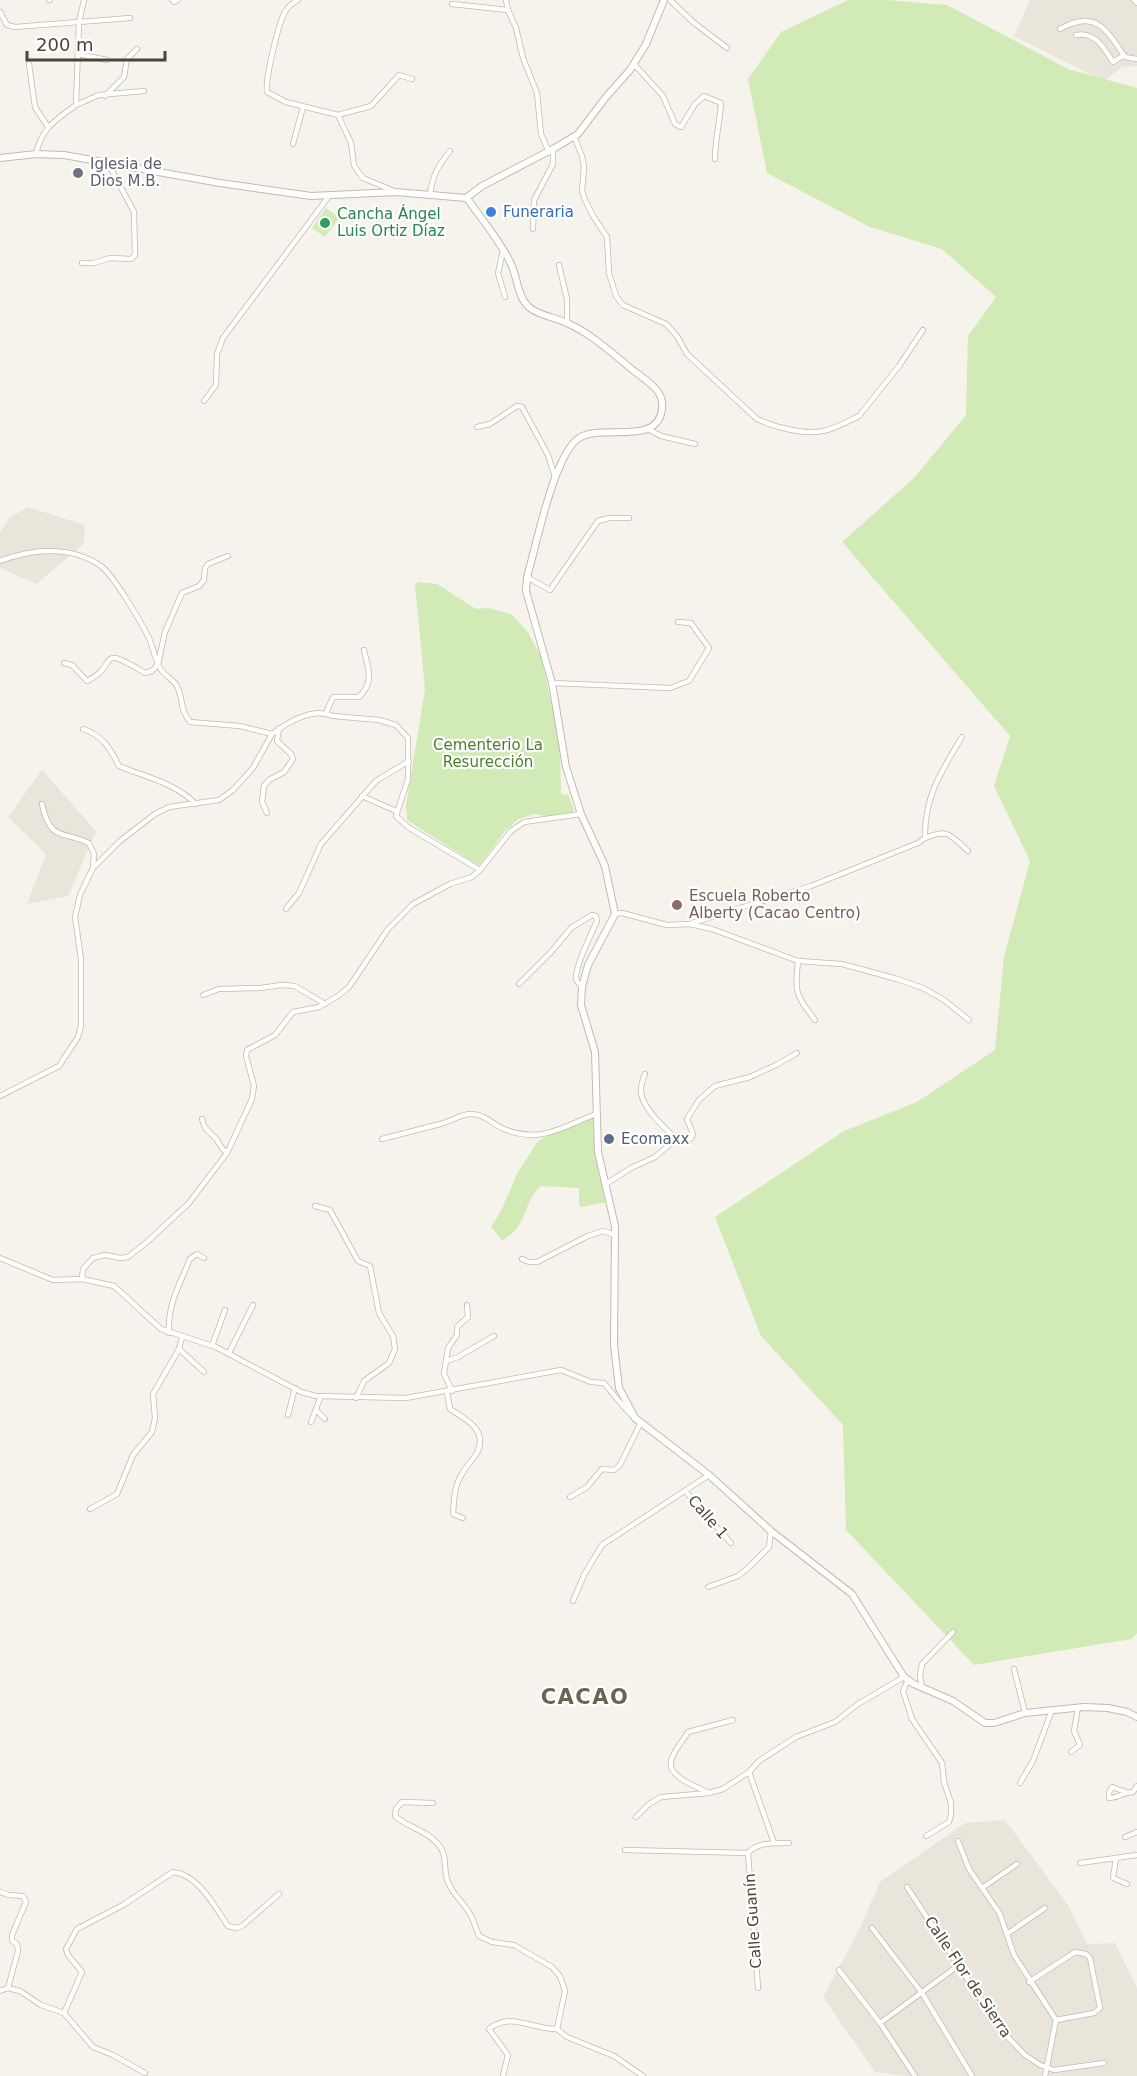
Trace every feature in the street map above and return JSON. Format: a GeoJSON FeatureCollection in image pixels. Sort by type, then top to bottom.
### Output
{"type":"FeatureCollection","features":[{"type":"Feature","properties":{"kind":"street"},"geometry":{"type":"LineString","coordinates":[[76,105],[79,22],[84,0]]}},
{"type":"Feature","properties":{"kind":"street"},"geometry":{"type":"LineString","coordinates":[[172,0],[174,2],[178,0]]}},
{"type":"Feature","properties":{"kind":"street"},"geometry":{"type":"LineString","coordinates":[[298,0],[286,9],[273,49],[266,84],[267,92],[286,102],[338,115],[371,106],[399,75],[412,79]]}},
{"type":"Feature","properties":{"kind":"street"},"geometry":{"type":"LineString","coordinates":[[506,0],[537,93],[541,134],[551,151],[553,164],[534,200],[533,229]]}},
{"type":"Feature","properties":{"kind":"street"},"geometry":{"type":"LineString","coordinates":[[0,158],[36,154],[64,155],[300,195],[329,196],[396,192],[467,198],[482,186],[551,151],[574,136],[634,64],[646,44],[664,0]]}},
{"type":"Feature","properties":{"kind":"street"},"geometry":{"type":"LineString","coordinates":[[670,0],[693,22],[727,48]]}},
{"type":"Feature","properties":{"kind":"street"},"geometry":{"type":"LineString","coordinates":[[1134,0],[1137,3]]}},
{"type":"Feature","properties":{"kind":"street"},"geometry":{"type":"LineString","coordinates":[[453,4],[508,10]]}},
{"type":"Feature","properties":{"kind":"street"},"geometry":{"type":"LineString","coordinates":[[0,12],[7,25],[15,27],[130,18]]}},
{"type":"Feature","properties":{"kind":"street"},"geometry":{"type":"LineString","coordinates":[[1060,29],[1073,21],[1091,21],[1107,32],[1124,55],[1137,59]]}},
{"type":"Feature","properties":{"kind":"street"},"geometry":{"type":"LineString","coordinates":[[1076,34],[1082,33],[1095,38],[1113,62],[1124,55]]}},
{"type":"Feature","properties":{"kind":"street"},"geometry":{"type":"LineString","coordinates":[[105,96],[124,77],[128,58],[137,49]]}},
{"type":"Feature","properties":{"kind":"street"},"geometry":{"type":"LineString","coordinates":[[78,54],[107,60]]}},
{"type":"Feature","properties":{"kind":"street"},"geometry":{"type":"LineString","coordinates":[[29,64],[35,107],[48,127]]}},
{"type":"Feature","properties":{"kind":"street"},"geometry":{"type":"LineString","coordinates":[[634,64],[663,96],[675,124],[681,127],[695,104],[705,96],[721,103],[715,140],[715,159]]}},
{"type":"Feature","properties":{"kind":"street"},"geometry":{"type":"LineString","coordinates":[[36,154],[39,139],[48,127],[76,105],[99,95],[144,92]]}},
{"type":"Feature","properties":{"kind":"street"},"geometry":{"type":"LineString","coordinates":[[293,144],[303,107]]}},
{"type":"Feature","properties":{"kind":"street"},"geometry":{"type":"LineString","coordinates":[[338,115],[351,143],[354,165],[363,178],[396,192]]}},
{"type":"Feature","properties":{"kind":"street"},"geometry":{"type":"LineString","coordinates":[[574,136],[584,167],[582,191],[593,216],[607,237],[609,273],[616,296],[623,304],[666,324],[677,336],[687,354],[757,419],[794,430],[823,432],[859,416],[899,366],[923,330]]}},
{"type":"Feature","properties":{"kind":"street"},"geometry":{"type":"LineString","coordinates":[[430,195],[431,179],[450,151]]}},
{"type":"Feature","properties":{"kind":"street"},"geometry":{"type":"LineString","coordinates":[[82,263],[94,263],[110,258],[131,258],[135,255],[135,212],[108,163]]}},
{"type":"Feature","properties":{"kind":"street"},"geometry":{"type":"LineString","coordinates":[[204,401],[216,385],[217,354],[223,338],[329,196]]}},
{"type":"Feature","properties":{"kind":"street"},"geometry":{"type":"LineString","coordinates":[[467,198],[511,263],[522,300],[533,310],[567,323],[607,348],[656,388],[662,399],[662,411],[657,422],[648,429],[633,433],[592,432],[579,438],[568,449],[555,479],[525,591],[552,684],[566,767],[581,814],[605,866],[615,914],[588,965],[582,987],[581,1005],[595,1052],[598,1152],[615,1226],[614,1346],[617,1376],[619,1388],[635,1418],[620,1465],[614,1470],[602,1469],[586,1487],[570,1497]]}},
{"type":"Feature","properties":{"kind":"street"},"geometry":{"type":"LineString","coordinates":[[503,251],[498,273],[505,297]]}},
{"type":"Feature","properties":{"kind":"street"},"geometry":{"type":"LineString","coordinates":[[560,265],[567,299],[567,323]]}},
{"type":"Feature","properties":{"kind":"street"},"geometry":{"type":"LineString","coordinates":[[477,428],[490,424],[517,406],[522,407],[548,455],[555,479]]}},
{"type":"Feature","properties":{"kind":"street"},"geometry":{"type":"LineString","coordinates":[[648,429],[661,436],[695,444]]}},
{"type":"Feature","properties":{"kind":"street"},"geometry":{"type":"LineString","coordinates":[[527,578],[550,590],[598,521],[609,518],[628,518]]}},
{"type":"Feature","properties":{"kind":"street"},"geometry":{"type":"LineString","coordinates":[[0,561],[28,553],[62,550],[87,558],[103,567],[138,617],[161,671],[178,687],[182,712],[190,722],[240,726],[272,734]]}},
{"type":"Feature","properties":{"kind":"street"},"geometry":{"type":"LineString","coordinates":[[64,663],[72,666],[87,681],[96,677],[109,658],[113,657],[122,659],[145,673],[152,671],[158,664],[165,632],[182,593],[199,586],[204,580],[205,568],[208,564],[228,556]]}},
{"type":"Feature","properties":{"kind":"street"},"geometry":{"type":"LineString","coordinates":[[552,684],[670,688],[689,681],[709,648],[691,622],[678,622]]}},
{"type":"Feature","properties":{"kind":"street"},"geometry":{"type":"LineString","coordinates":[[326,713],[333,697],[359,697],[367,689],[369,677],[364,650]]}},
{"type":"Feature","properties":{"kind":"street"},"geometry":{"type":"LineString","coordinates":[[0,1095],[59,1066],[78,1037],[81,1026],[81,959],[75,917],[80,894],[93,868],[120,841],[156,814],[169,807],[219,800],[233,790],[253,768],[272,734],[279,728],[310,714],[326,713],[333,716],[379,720],[396,725],[408,738],[409,761],[408,780],[396,816],[408,827],[480,870]]}},
{"type":"Feature","properties":{"kind":"street"},"geometry":{"type":"LineString","coordinates":[[267,813],[262,802],[264,786],[268,780],[284,772],[293,759],[291,754],[277,741],[279,728]]}},
{"type":"Feature","properties":{"kind":"street"},"geometry":{"type":"LineString","coordinates":[[83,729],[96,733],[110,748],[119,766],[166,783],[184,793],[196,804]]}},
{"type":"Feature","properties":{"kind":"street"},"geometry":{"type":"LineString","coordinates":[[925,838],[925,823],[936,779],[962,737]]}},
{"type":"Feature","properties":{"kind":"street"},"geometry":{"type":"LineString","coordinates":[[286,909],[298,893],[321,844],[376,781],[409,761]]}},
{"type":"Feature","properties":{"kind":"street"},"geometry":{"type":"LineString","coordinates":[[362,796],[396,811]]}},
{"type":"Feature","properties":{"kind":"street"},"geometry":{"type":"LineString","coordinates":[[42,804],[50,826],[59,834],[89,843],[94,854],[93,868]]}},
{"type":"Feature","properties":{"kind":"street"},"geometry":{"type":"LineString","coordinates":[[82,1279],[83,1269],[93,1258],[105,1255],[128,1257],[147,1242],[189,1203],[227,1153],[252,1099],[254,1086],[246,1056],[247,1050],[275,1035],[293,1012],[319,1007],[349,987],[388,929],[412,904],[450,884],[472,877],[511,831],[524,822],[581,814]]}},
{"type":"Feature","properties":{"kind":"street"},"geometry":{"type":"LineString","coordinates":[[690,924],[811,886],[918,843],[939,832],[947,833],[968,851]]}},
{"type":"Feature","properties":{"kind":"street"},"geometry":{"type":"LineString","coordinates":[[615,914],[667,924],[690,924],[712,929],[798,961],[842,964],[923,987],[969,1020]]}},
{"type":"Feature","properties":{"kind":"street"},"geometry":{"type":"LineString","coordinates":[[519,984],[571,928],[592,915],[596,916],[597,921],[583,952],[576,976],[576,981],[582,987]]}},
{"type":"Feature","properties":{"kind":"street"},"geometry":{"type":"LineString","coordinates":[[798,961],[795,988],[815,1020]]}},
{"type":"Feature","properties":{"kind":"street"},"geometry":{"type":"LineString","coordinates":[[203,994],[219,988],[295,986],[325,1004]]}},
{"type":"Feature","properties":{"kind":"street"},"geometry":{"type":"LineString","coordinates":[[606,1184],[631,1168],[656,1157],[676,1139],[691,1139],[693,1134],[687,1119],[715,1086],[750,1077],[797,1053]]}},
{"type":"Feature","properties":{"kind":"street"},"geometry":{"type":"LineString","coordinates":[[645,1074],[640,1091],[644,1101],[676,1139]]}},
{"type":"Feature","properties":{"kind":"street"},"geometry":{"type":"LineString","coordinates":[[382,1139],[442,1124],[470,1114],[485,1117],[502,1128],[535,1136],[547,1134],[596,1114]]}},
{"type":"Feature","properties":{"kind":"street"},"geometry":{"type":"LineString","coordinates":[[202,1119],[208,1133],[227,1153]]}},
{"type":"Feature","properties":{"kind":"street"},"geometry":{"type":"LineString","coordinates":[[315,1206],[330,1210],[358,1261],[370,1266],[379,1313],[393,1336],[395,1349],[389,1363],[364,1381],[356,1398]]}},
{"type":"Feature","properties":{"kind":"street"},"geometry":{"type":"LineString","coordinates":[[522,1258],[529,1262],[537,1262],[588,1236],[603,1231],[615,1235]]}},
{"type":"Feature","properties":{"kind":"street"},"geometry":{"type":"LineString","coordinates":[[169,1333],[167,1316],[190,1259],[197,1254],[204,1258]]}},
{"type":"Feature","properties":{"kind":"street"},"geometry":{"type":"LineString","coordinates":[[0,1258],[53,1280],[82,1279],[114,1286],[161,1329],[229,1353],[295,1388],[321,1396],[406,1398],[561,1370],[591,1382],[604,1383],[635,1418],[709,1475],[771,1531],[852,1594],[906,1678],[922,1688],[953,1701],[985,1723],[994,1723],[1025,1713],[1078,1707],[1108,1707],[1127,1712],[1137,1718]]}},
{"type":"Feature","properties":{"kind":"street"},"geometry":{"type":"LineString","coordinates":[[229,1353],[254,1305]]}},
{"type":"Feature","properties":{"kind":"street"},"geometry":{"type":"LineString","coordinates":[[463,1518],[453,1515],[455,1488],[461,1474],[478,1450],[480,1437],[473,1424],[450,1409],[450,1391],[444,1374],[448,1348],[457,1335],[457,1327],[468,1317],[467,1305]]}},
{"type":"Feature","properties":{"kind":"street"},"geometry":{"type":"LineString","coordinates":[[212,1346],[225,1311]]}},
{"type":"Feature","properties":{"kind":"street"},"geometry":{"type":"LineString","coordinates":[[446,1362],[458,1358],[494,1336]]}},
{"type":"Feature","properties":{"kind":"street"},"geometry":{"type":"LineString","coordinates":[[90,1509],[117,1494],[133,1455],[152,1432],[155,1418],[153,1394],[179,1349],[182,1337]]}},
{"type":"Feature","properties":{"kind":"street"},"geometry":{"type":"LineString","coordinates":[[179,1349],[204,1372]]}},
{"type":"Feature","properties":{"kind":"street"},"geometry":{"type":"LineString","coordinates":[[288,1415],[295,1388]]}},
{"type":"Feature","properties":{"kind":"street"},"geometry":{"type":"LineString","coordinates":[[311,1422],[321,1396]]}},
{"type":"Feature","properties":{"kind":"street"},"geometry":{"type":"LineString","coordinates":[[316,1410],[325,1419]]}},
{"type":"Feature","properties":{"kind":"street"},"geometry":{"type":"LineString","coordinates":[[573,1601],[584,1575],[602,1545],[709,1475]]}},
{"type":"Feature","properties":{"kind":"street","name":"Calle 1"},"geometry":{"type":"LineString","coordinates":[[685,1491],[730,1543]]}},
{"type":"Feature","properties":{"kind":"street"},"geometry":{"type":"LineString","coordinates":[[708,1587],[738,1576],[747,1569],[769,1547],[771,1531]]}},
{"type":"Feature","properties":{"kind":"street"},"geometry":{"type":"LineString","coordinates":[[922,1688],[920,1675],[922,1664],[953,1632]]}},
{"type":"Feature","properties":{"kind":"street"},"geometry":{"type":"LineString","coordinates":[[1014,1669],[1025,1713]]}},
{"type":"Feature","properties":{"kind":"street"},"geometry":{"type":"LineString","coordinates":[[636,1817],[661,1797],[709,1793],[723,1789],[749,1772],[759,1761],[796,1737],[834,1722],[858,1704],[906,1678]]}},
{"type":"Feature","properties":{"kind":"street"},"geometry":{"type":"LineString","coordinates":[[906,1678],[903,1691],[912,1719],[942,1763],[944,1782],[951,1803],[951,1815],[948,1822],[926,1836]]}},
{"type":"Feature","properties":{"kind":"street"},"geometry":{"type":"LineString","coordinates":[[1071,1752],[1080,1745],[1074,1731],[1078,1707]]}},
{"type":"Feature","properties":{"kind":"street"},"geometry":{"type":"LineString","coordinates":[[1020,1784],[1033,1761],[1052,1710]]}},
{"type":"Feature","properties":{"kind":"street"},"geometry":{"type":"LineString","coordinates":[[709,1793],[676,1775],[671,1767],[671,1759],[688,1732],[733,1720]]}},
{"type":"Feature","properties":{"kind":"street"},"geometry":{"type":"LineString","coordinates":[[749,1772],[774,1843]]}},
{"type":"Feature","properties":{"kind":"street"},"geometry":{"type":"LineString","coordinates":[[1126,1792],[1133,1792],[1137,1786]]}},
{"type":"Feature","properties":{"kind":"street"},"geometry":{"type":"LineString","coordinates":[[433,1803],[402,1802],[396,1809],[395,1816],[427,1834],[439,1845],[445,1856],[447,1878],[453,1893],[470,1913],[479,1936],[492,1942],[514,1945],[552,1967],[560,1976],[565,1990],[557,2029]]}},
{"type":"Feature","properties":{"kind":"street"},"geometry":{"type":"LineString","coordinates":[[1125,1837],[1137,1832]]}},
{"type":"Feature","properties":{"kind":"street"},"geometry":{"type":"LineString","coordinates":[[958,1841],[969,1869],[1000,1914],[1014,1955],[1029,1982],[1056,2020],[1046,2076]]}},
{"type":"Feature","properties":{"kind":"street"},"geometry":{"type":"LineString","coordinates":[[625,1850],[748,1853],[752,1848],[774,1843],[789,1843]]}},
{"type":"Feature","properties":{"kind":"street","name":"Calle Guanín"},"geometry":{"type":"LineString","coordinates":[[748,1853],[758,1988]]}},
{"type":"Feature","properties":{"kind":"street"},"geometry":{"type":"LineString","coordinates":[[1080,1863],[1137,1855]]}},
{"type":"Feature","properties":{"kind":"street"},"geometry":{"type":"LineString","coordinates":[[1116,1858],[1113,1878],[1127,1884]]}},
{"type":"Feature","properties":{"kind":"street"},"geometry":{"type":"LineString","coordinates":[[982,1888],[1017,1864]]}},
{"type":"Feature","properties":{"kind":"street"},"geometry":{"type":"LineString","coordinates":[[64,2013],[82,1972],[66,1949],[77,1929],[123,1905],[173,1872],[186,1875],[195,1883],[228,1926],[232,1928],[242,1926],[279,1894]]}},
{"type":"Feature","properties":{"kind":"street","name":"Calle Flor de Sierra"},"geometry":{"type":"LineString","coordinates":[[907,1887],[1001,2030],[1025,2055],[1047,2069]]}},
{"type":"Feature","properties":{"kind":"street"},"geometry":{"type":"LineString","coordinates":[[0,1892],[26,1898],[12,1935],[12,1941],[17,1944],[18,1951],[8,1988]]}},
{"type":"Feature","properties":{"kind":"street"},"geometry":{"type":"LineString","coordinates":[[1007,1934],[1045,1908]]}},
{"type":"Feature","properties":{"kind":"street"},"geometry":{"type":"LineString","coordinates":[[872,1928],[922,1993],[972,2076]]}},
{"type":"Feature","properties":{"kind":"street"},"geometry":{"type":"LineString","coordinates":[[1029,1982],[1075,1952],[1086,1954],[1090,1958],[1100,2008],[1094,2013],[1056,2020]]}},
{"type":"Feature","properties":{"kind":"street"},"geometry":{"type":"LineString","coordinates":[[880,2023],[959,1965]]}},
{"type":"Feature","properties":{"kind":"street"},"geometry":{"type":"LineString","coordinates":[[839,1970],[880,2023],[915,2076]]}},
{"type":"Feature","properties":{"kind":"street"},"geometry":{"type":"LineString","coordinates":[[0,1991],[8,1988],[20,1991],[41,2005],[64,2013],[93,2047],[145,2073]]}},
{"type":"Feature","properties":{"kind":"street"},"geometry":{"type":"LineString","coordinates":[[503,2076],[508,2055],[489,2030],[496,2024],[521,2021],[547,2030],[557,2029],[567,2037],[614,2056],[643,2076]]}},
{"type":"Feature","properties":{"kind":"street"},"geometry":{"type":"LineString","coordinates":[[1047,2069],[1104,2063]]}},
{"type":"Feature","properties":{"kind":"shaded area"},"geometry":{"type":"Polygon","coordinates":[[[1030,0],[1137,0],[1137,66],[1122,67],[1104,81],[1014,36],[1030,0]]]}},
{"type":"Feature","properties":{"kind":"shaded area"},"geometry":{"type":"Polygon","coordinates":[[[28,507],[85,525],[84,544],[36,584],[0,568],[0,533],[9,518],[28,507]]]}},
{"type":"Feature","properties":{"kind":"shaded area"},"geometry":{"type":"Polygon","coordinates":[[[42,770],[96,831],[68,896],[27,904],[46,854],[8,817],[42,770]]]}},
{"type":"Feature","properties":{"kind":"shaded area"},"geometry":{"type":"Polygon","coordinates":[[[1005,1820],[1068,1905],[1087,1944],[1115,1943],[1137,1988],[1137,2076],[906,2076],[875,2072],[823,1997],[859,1930],[880,1882],[965,1823],[1005,1820]]]}},
{"type":"Feature","properties":{"kind":"green space"},"geometry":{"type":"Polygon","coordinates":[[[848,0],[887,0],[947,5],[1068,69],[1137,88],[1137,1633],[1132,1639],[974,1665],[846,1530],[843,1425],[761,1336],[715,1217],[844,1131],[917,1102],[995,1050],[1004,957],[1030,861],[994,786],[1010,736],[842,542],[914,478],[966,415],[968,336],[996,297],[942,249],[870,227],[767,173],[748,79],[781,32],[848,0]]]}},
{"type":"Feature","properties":{"kind":"green space","name":"Cancha Ángel Luis Ortiz Díaz"},"geometry":{"type":"Polygon","coordinates":[[[326,208],[339,218],[325,237],[312,228],[326,208]]]}},
{"type":"Feature","properties":{"kind":"green space","name":"Cementerio La Resurección"},"geometry":{"type":"Polygon","coordinates":[[[419,582],[437,584],[476,609],[488,608],[511,614],[528,632],[541,657],[560,742],[561,794],[568,795],[573,813],[552,817],[534,814],[519,819],[505,831],[479,866],[407,820],[406,805],[425,690],[415,584],[419,582]]]}},
{"type":"Feature","properties":{"kind":"green space"},"geometry":{"type":"Polygon","coordinates":[[[594,1112],[595,1148],[608,1202],[581,1207],[579,1188],[541,1186],[531,1199],[517,1229],[502,1240],[491,1227],[501,1211],[517,1174],[537,1142],[565,1124],[594,1112]]]}},
{"type":"Feature","properties":{"kind":"place","name":"Iglesia de Dios M.B."},"geometry":{"type":"Point","coordinates":[78,173]}},
{"type":"Feature","properties":{"kind":"place","name":"Funeraria"},"geometry":{"type":"Point","coordinates":[491,212]}},
{"type":"Feature","properties":{"kind":"place","name":"Cancha Ángel Luis Ortiz Díaz"},"geometry":{"type":"Point","coordinates":[325,223]}},
{"type":"Feature","properties":{"kind":"place","name":"Escuela Roberto Alberty (Cacao Centro)"},"geometry":{"type":"Point","coordinates":[677,905]}},
{"type":"Feature","properties":{"kind":"place","name":"Ecomaxx"},"geometry":{"type":"Point","coordinates":[609,1139]}},
{"type":"Feature","properties":{"kind":"district","name":"CACAO"},"geometry":{"type":"Point","coordinates":[585,1697]}}]}
